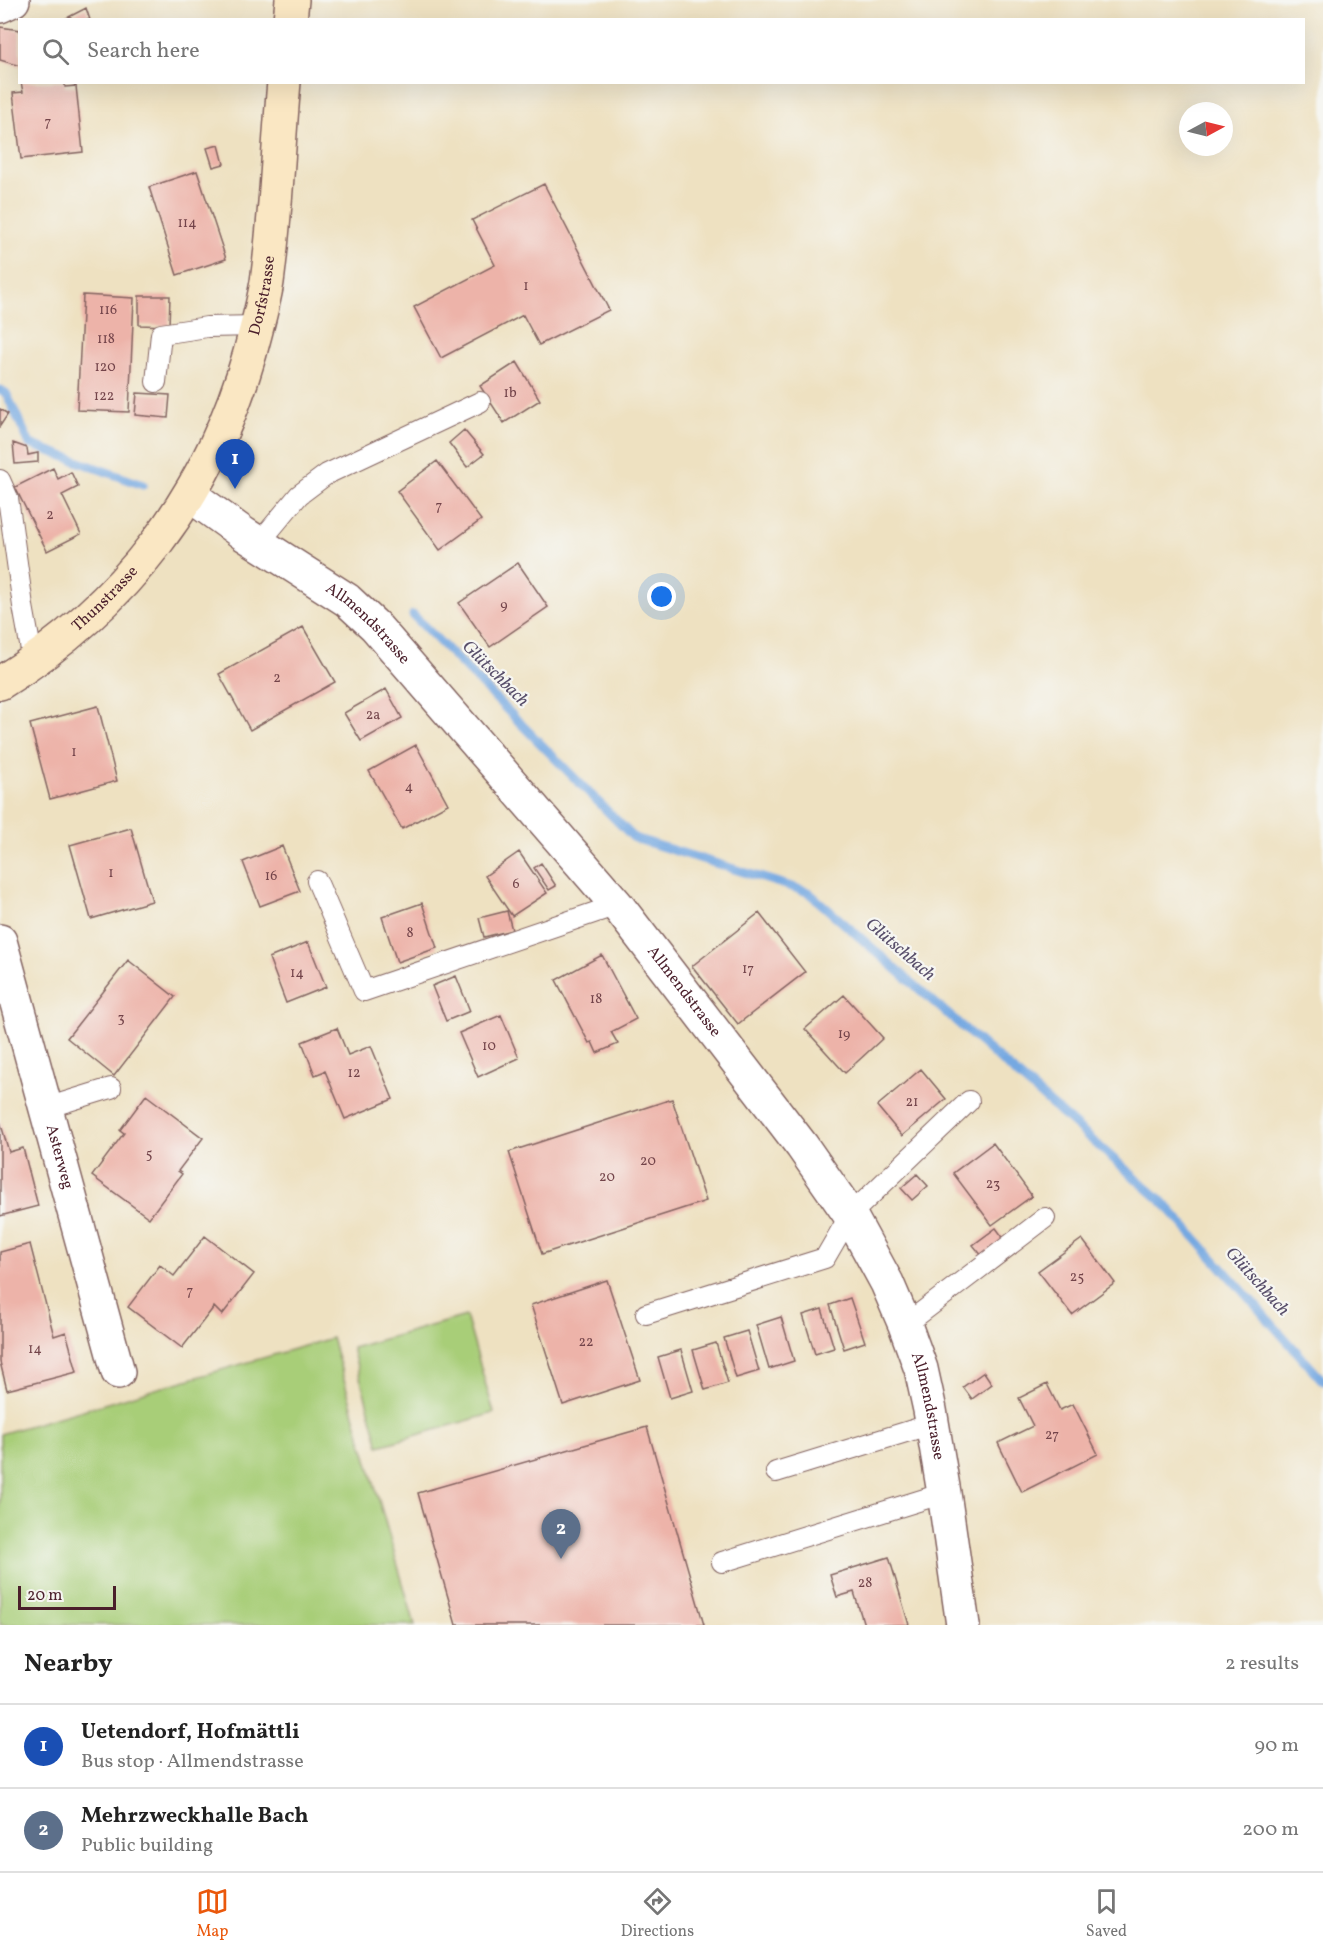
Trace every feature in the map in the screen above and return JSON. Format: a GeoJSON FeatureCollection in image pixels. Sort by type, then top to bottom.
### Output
{"type":"FeatureCollection","features":[{"type":"Feature","properties":{"kind":"main road"},"geometry":{"type":"LineString","coordinates":[[290,18],[292,0]]}},
{"type":"Feature","properties":{"kind":"main road","name":"Dorfstrasse"},"geometry":{"type":"LineString","coordinates":[[190,495],[214,452],[233,406],[267,284],[284,84]]}},
{"type":"Feature","properties":{"kind":"main road","name":"Thunstrasse"},"geometry":{"type":"LineString","coordinates":[[0,683],[68,634],[112,594],[157,543],[190,495]]}},
{"type":"Feature","properties":{"kind":"street"},"geometry":{"type":"LineString","coordinates":[[0,6],[13,0]]}},
{"type":"Feature","properties":{"kind":"street","name":"Allmendstrasse"},"geometry":{"type":"LineString","coordinates":[[190,495],[347,600],[375,626],[617,905],[788,1129],[850,1215],[887,1283],[906,1325],[921,1369],[944,1493],[963,1625]]}},
{"type":"Feature","properties":{"kind":"street","name":"Asterweg"},"geometry":{"type":"LineString","coordinates":[[0,940],[118,1372]]}},
{"type":"Feature","properties":{"kind":"lane"},"geometry":{"type":"LineString","coordinates":[[156,382],[160,334],[207,327],[257,326]]}},
{"type":"Feature","properties":{"kind":"lane"},"geometry":{"type":"LineString","coordinates":[[259,543],[298,495],[327,474],[480,402]]}},
{"type":"Feature","properties":{"kind":"lane"},"geometry":{"type":"LineString","coordinates":[[0,480],[9,498],[23,606],[33,661]]}},
{"type":"Feature","properties":{"kind":"lane"},"geometry":{"type":"LineString","coordinates":[[317,881],[364,991],[617,905]]}},
{"type":"Feature","properties":{"kind":"lane"},"geometry":{"type":"LineString","coordinates":[[46,1108],[111,1088]]}},
{"type":"Feature","properties":{"kind":"lane"},"geometry":{"type":"LineString","coordinates":[[646,1314],[825,1258],[850,1215],[969,1101]]}},
{"type":"Feature","properties":{"kind":"lane"},"geometry":{"type":"LineString","coordinates":[[906,1325],[1045,1218]]}},
{"type":"Feature","properties":{"kind":"lane"},"geometry":{"type":"LineString","coordinates":[[776,1472],[932,1424]]}},
{"type":"Feature","properties":{"kind":"lane"},"geometry":{"type":"LineString","coordinates":[[722,1562],[944,1493]]}},
{"type":"Feature","properties":{"kind":"green space"},"geometry":{"type":"Polygon","coordinates":[[[466,1316],[494,1413],[379,1446],[352,1348],[466,1316]]]}},
{"type":"Feature","properties":{"kind":"green space"},"geometry":{"type":"Polygon","coordinates":[[[332,1338],[415,1625],[0,1625],[0,1434],[332,1338]]]}},
{"type":"Feature","properties":{"kind":"building"},"geometry":{"type":"Polygon","coordinates":[[[86,8],[89,18],[67,18],[86,8]]]}},
{"type":"Feature","properties":{"kind":"building"},"geometry":{"type":"Polygon","coordinates":[[[0,27],[18,30],[18,65],[0,60],[0,27]]]}},
{"type":"Feature","properties":{"kind":"building"},"geometry":{"type":"Polygon","coordinates":[[[21,84],[76,86],[83,152],[21,159],[13,93],[23,92],[21,84]]]}},
{"type":"Feature","properties":{"kind":"building"},"geometry":{"type":"Polygon","coordinates":[[[219,145],[224,164],[213,167],[207,148],[219,145]]]}},
{"type":"Feature","properties":{"kind":"building"},"geometry":{"type":"Polygon","coordinates":[[[197,171],[226,259],[177,275],[149,187],[197,171]]]}},
{"type":"Feature","properties":{"kind":"building"},"geometry":{"type":"Polygon","coordinates":[[[544,184],[609,310],[539,345],[523,315],[441,358],[414,307],[495,265],[472,220],[544,184]]]}},
{"type":"Feature","properties":{"kind":"building"},"geometry":{"type":"Polygon","coordinates":[[[83,295],[134,298],[129,412],[77,410],[83,295]]]}},
{"type":"Feature","properties":{"kind":"building"},"geometry":{"type":"Polygon","coordinates":[[[139,296],[170,296],[169,326],[139,325],[139,296]]]}},
{"type":"Feature","properties":{"kind":"building"},"geometry":{"type":"Polygon","coordinates":[[[517,362],[540,400],[504,423],[480,386],[517,362]]]}},
{"type":"Feature","properties":{"kind":"building"},"geometry":{"type":"Polygon","coordinates":[[[137,393],[170,395],[168,418],[135,415],[137,393]]]}},
{"type":"Feature","properties":{"kind":"building"},"geometry":{"type":"Polygon","coordinates":[[[0,409],[8,414],[0,426],[0,409]]]}},
{"type":"Feature","properties":{"kind":"building"},"geometry":{"type":"Polygon","coordinates":[[[464,430],[484,454],[467,467],[449,443],[464,430]]]}},
{"type":"Feature","properties":{"kind":"building"},"geometry":{"type":"Polygon","coordinates":[[[13,443],[27,448],[28,455],[38,453],[38,462],[15,464],[13,443]]]}},
{"type":"Feature","properties":{"kind":"building"},"geometry":{"type":"Polygon","coordinates":[[[437,461],[481,520],[440,550],[397,491],[437,461]]]}},
{"type":"Feature","properties":{"kind":"building"},"geometry":{"type":"Polygon","coordinates":[[[53,468],[58,479],[71,472],[78,487],[62,495],[81,534],[47,551],[15,487],[53,468]]]}},
{"type":"Feature","properties":{"kind":"building"},"geometry":{"type":"Polygon","coordinates":[[[518,563],[548,607],[490,647],[459,603],[518,563]]]}},
{"type":"Feature","properties":{"kind":"building"},"geometry":{"type":"Polygon","coordinates":[[[303,627],[335,682],[250,730],[219,674],[303,627]]]}},
{"type":"Feature","properties":{"kind":"building"},"geometry":{"type":"Polygon","coordinates":[[[386,689],[402,718],[361,741],[344,713],[386,689]]]}},
{"type":"Feature","properties":{"kind":"building"},"geometry":{"type":"Polygon","coordinates":[[[98,706],[117,781],[50,799],[30,724],[98,706]]]}},
{"type":"Feature","properties":{"kind":"building"},"geometry":{"type":"Polygon","coordinates":[[[416,745],[448,804],[402,829],[369,771],[416,745]]]}},
{"type":"Feature","properties":{"kind":"building"},"geometry":{"type":"Polygon","coordinates":[[[131,828],[152,901],[91,919],[70,845],[131,828]]]}},
{"type":"Feature","properties":{"kind":"building"},"geometry":{"type":"Polygon","coordinates":[[[282,846],[300,891],[260,906],[243,862],[282,846]]]}},
{"type":"Feature","properties":{"kind":"building"},"geometry":{"type":"Polygon","coordinates":[[[519,852],[547,893],[512,916],[485,876],[519,852]]]}},
{"type":"Feature","properties":{"kind":"building"},"geometry":{"type":"Polygon","coordinates":[[[541,863],[556,886],[549,890],[534,868],[541,863]]]}},
{"type":"Feature","properties":{"kind":"building"},"geometry":{"type":"Polygon","coordinates":[[[422,903],[437,948],[397,962],[382,917],[422,903]]]}},
{"type":"Feature","properties":{"kind":"building"},"geometry":{"type":"Polygon","coordinates":[[[507,911],[512,930],[484,937],[479,918],[507,911]]]}},
{"type":"Feature","properties":{"kind":"building"},"geometry":{"type":"Polygon","coordinates":[[[759,913],[805,972],[738,1024],[692,966],[759,913]]]}},
{"type":"Feature","properties":{"kind":"building"},"geometry":{"type":"Polygon","coordinates":[[[308,942],[326,987],[286,1003],[269,958],[308,942]]]}},
{"type":"Feature","properties":{"kind":"building"},"geometry":{"type":"Polygon","coordinates":[[[602,955],[636,1019],[611,1032],[618,1044],[597,1053],[592,1042],[589,1043],[556,980],[602,955]]]}},
{"type":"Feature","properties":{"kind":"building"},"geometry":{"type":"Polygon","coordinates":[[[128,960],[175,997],[114,1076],[67,1038],[128,960]]]}},
{"type":"Feature","properties":{"kind":"building"},"geometry":{"type":"Polygon","coordinates":[[[456,976],[470,1011],[446,1021],[432,986],[456,976]]]}},
{"type":"Feature","properties":{"kind":"building"},"geometry":{"type":"Polygon","coordinates":[[[844,995],[883,1038],[845,1073],[805,1029],[844,995]]]}},
{"type":"Feature","properties":{"kind":"building"},"geometry":{"type":"Polygon","coordinates":[[[501,1015],[519,1058],[478,1077],[459,1033],[501,1015]]]}},
{"type":"Feature","properties":{"kind":"building"},"geometry":{"type":"Polygon","coordinates":[[[337,1028],[348,1055],[371,1046],[393,1099],[345,1119],[325,1071],[315,1075],[302,1042],[337,1028]]]}},
{"type":"Feature","properties":{"kind":"building"},"geometry":{"type":"Polygon","coordinates":[[[921,1069],[946,1099],[902,1136],[877,1106],[921,1069]]]}},
{"type":"Feature","properties":{"kind":"building"},"geometry":{"type":"Polygon","coordinates":[[[146,1095],[203,1138],[178,1171],[182,1174],[149,1218],[92,1176],[124,1133],[120,1130],[146,1095]]]}},
{"type":"Feature","properties":{"kind":"building"},"geometry":{"type":"Polygon","coordinates":[[[672,1099],[706,1201],[542,1254],[509,1152],[672,1099]]]}},
{"type":"Feature","properties":{"kind":"building"},"geometry":{"type":"Polygon","coordinates":[[[0,1121],[9,1152],[23,1148],[38,1206],[0,1216],[0,1121]]]}},
{"type":"Feature","properties":{"kind":"building"},"geometry":{"type":"Polygon","coordinates":[[[993,1143],[1032,1196],[992,1225],[953,1173],[993,1143]]]}},
{"type":"Feature","properties":{"kind":"building"},"geometry":{"type":"Polygon","coordinates":[[[917,1174],[928,1186],[912,1200],[901,1188],[917,1174]]]}},
{"type":"Feature","properties":{"kind":"building"},"geometry":{"type":"Polygon","coordinates":[[[996,1228],[1005,1240],[983,1257],[973,1245],[996,1228]]]}},
{"type":"Feature","properties":{"kind":"building"},"geometry":{"type":"Polygon","coordinates":[[[205,1236],[254,1274],[222,1315],[214,1307],[182,1348],[128,1307],[160,1265],[174,1276],[205,1236]]]}},
{"type":"Feature","properties":{"kind":"building"},"geometry":{"type":"Polygon","coordinates":[[[1082,1239],[1115,1283],[1072,1315],[1038,1271],[1082,1239]]]}},
{"type":"Feature","properties":{"kind":"building"},"geometry":{"type":"Polygon","coordinates":[[[30,1244],[54,1336],[66,1332],[77,1372],[7,1390],[0,1362],[0,1252],[30,1244]]]}},
{"type":"Feature","properties":{"kind":"building"},"geometry":{"type":"Polygon","coordinates":[[[607,1280],[640,1380],[563,1405],[531,1305],[607,1280]]]}},
{"type":"Feature","properties":{"kind":"building"},"geometry":{"type":"Polygon","coordinates":[[[850,1298],[865,1342],[844,1349],[830,1305],[850,1298]]]}},
{"type":"Feature","properties":{"kind":"building"},"geometry":{"type":"Polygon","coordinates":[[[822,1309],[834,1348],[815,1354],[803,1315],[822,1309]]]}},
{"type":"Feature","properties":{"kind":"building"},"geometry":{"type":"Polygon","coordinates":[[[781,1317],[794,1361],[769,1369],[756,1325],[781,1317]]]}},
{"type":"Feature","properties":{"kind":"building"},"geometry":{"type":"Polygon","coordinates":[[[747,1331],[759,1371],[736,1378],[724,1338],[747,1331]]]}},
{"type":"Feature","properties":{"kind":"building"},"geometry":{"type":"Polygon","coordinates":[[[716,1343],[728,1383],[705,1390],[693,1350],[716,1343]]]}},
{"type":"Feature","properties":{"kind":"building"},"geometry":{"type":"Polygon","coordinates":[[[681,1350],[693,1391],[670,1398],[658,1357],[681,1350]]]}},
{"type":"Feature","properties":{"kind":"building"},"geometry":{"type":"Polygon","coordinates":[[[984,1372],[992,1384],[972,1399],[963,1387],[984,1372]]]}},
{"type":"Feature","properties":{"kind":"building"},"geometry":{"type":"Polygon","coordinates":[[[1047,1384],[1060,1410],[1073,1404],[1098,1454],[1022,1492],[998,1443],[1033,1426],[1019,1398],[1047,1384]]]}},
{"type":"Feature","properties":{"kind":"building"},"geometry":{"type":"Polygon","coordinates":[[[647,1427],[704,1625],[456,1625],[418,1493],[647,1427]]]}},
{"type":"Feature","properties":{"kind":"building"},"geometry":{"type":"Polygon","coordinates":[[[889,1557],[909,1625],[864,1625],[854,1592],[837,1597],[830,1575],[889,1557]]]}},
{"type":"Feature","properties":{"kind":"waterway","name":"Glütschbach"},"geometry":{"type":"LineString","coordinates":[[0,390],[6,393],[30,444],[143,485]]}},
{"type":"Feature","properties":{"kind":"waterway","name":"Glütschbach"},"geometry":{"type":"LineString","coordinates":[[413,615],[634,838],[808,892],[1164,1203],[1323,1381]]}},
{"type":"Feature","properties":{"kind":"place","name":"Uetendorf, Hofmättli"},"geometry":{"type":"Point","coordinates":[235,489]}},
{"type":"Feature","properties":{"kind":"place","name":"Mehrzweckhalle Bach"},"geometry":{"type":"Point","coordinates":[561,1559]}}]}
